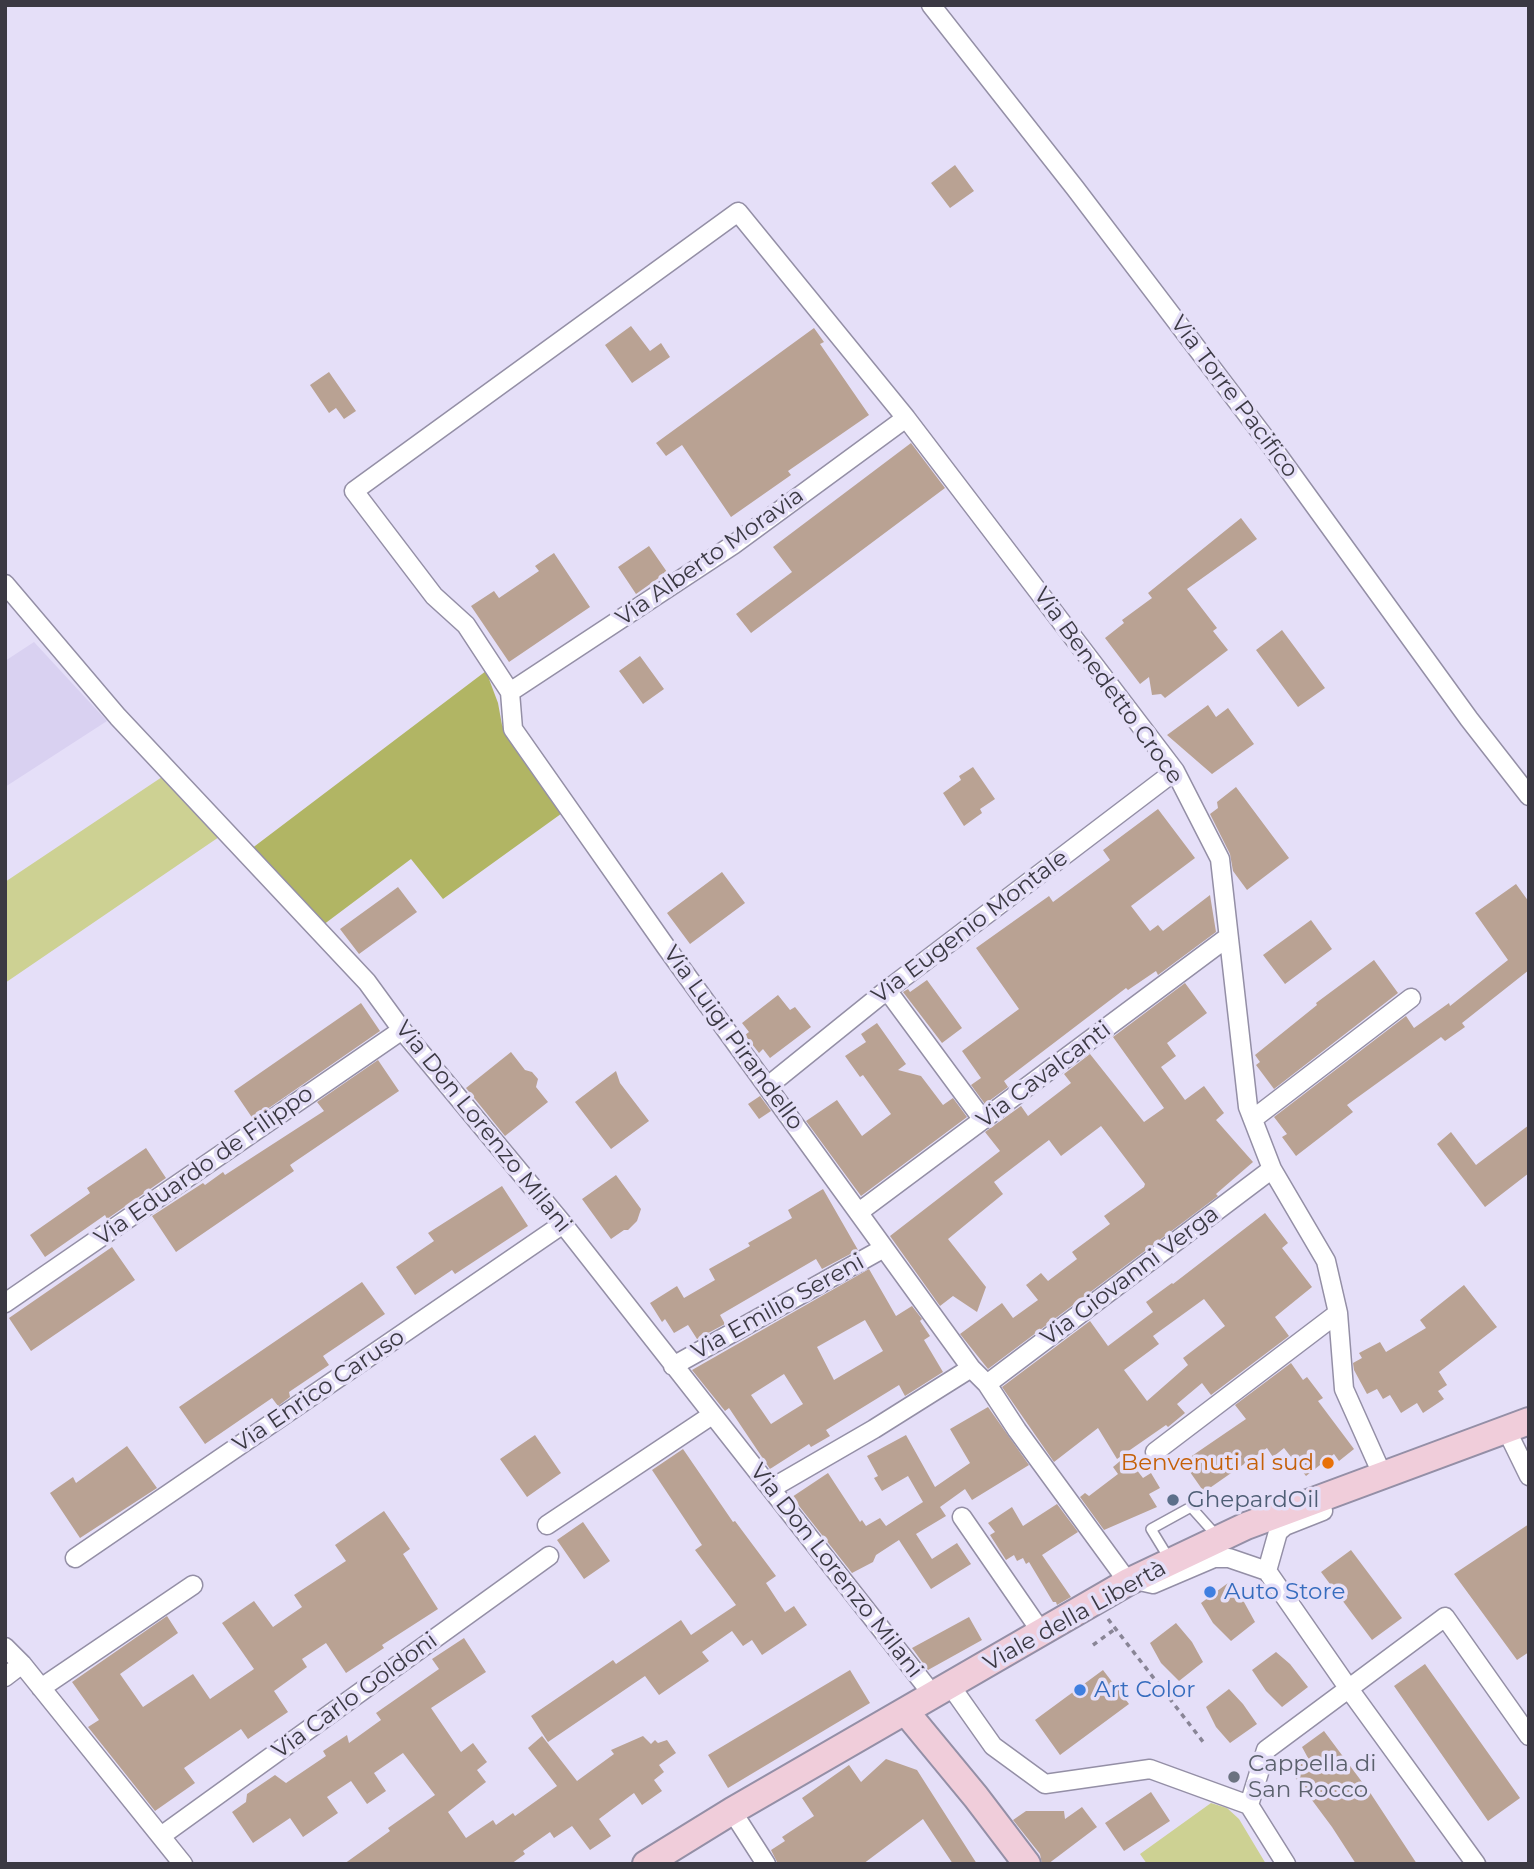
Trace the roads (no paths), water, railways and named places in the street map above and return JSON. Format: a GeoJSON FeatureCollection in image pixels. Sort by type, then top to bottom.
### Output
{"type":"FeatureCollection","features":[{"type":"Feature","properties":{"kind":"main road","name":"Viale della Libertà"},"geometry":{"type":"LineString","coordinates":[[646,1864],[732,1811],[1130,1581],[1219,1539],[1382,1474],[1517,1425]]}},
{"type":"Feature","properties":{"kind":"main road"},"geometry":{"type":"LineString","coordinates":[[905,1711],[976,1797],[1023,1862]]}},
{"type":"Feature","properties":{"kind":"street","name":"Via Torre Pacifico"},"geometry":{"type":"LineString","coordinates":[[931,5],[1083,198],[1267,440],[1469,719],[1529,796]]}},
{"type":"Feature","properties":{"kind":"street","name":"Via Benedetto Croce"},"geometry":{"type":"LineString","coordinates":[[354,491],[738,212],[906,418],[1175,771],[1220,859],[1248,1107],[1272,1169],[1326,1261],[1338,1313],[1344,1390],[1382,1474]]}},
{"type":"Feature","properties":{"kind":"street","name":"Via Alberto Moravia"},"geometry":{"type":"LineString","coordinates":[[510,692],[733,545],[906,418]]}},
{"type":"Feature","properties":{"kind":"street","name":"Via Luigi Pirandello"},"geometry":{"type":"LineString","coordinates":[[354,491],[434,596],[466,625],[510,692],[513,729],[666,947],[971,1368],[987,1384],[1017,1430],[1130,1581]]}},
{"type":"Feature","properties":{"kind":"street","name":"Via Don Lorenzo Milani"},"geometry":{"type":"LineString","coordinates":[[5,584],[118,717],[367,982],[402,1030],[563,1224],[712,1415],[941,1690],[967,1712],[993,1746],[1045,1784],[1150,1769],[1249,1805]]}},
{"type":"Feature","properties":{"kind":"street","name":"Via Eugenio Montale"},"geometry":{"type":"LineString","coordinates":[[768,1086],[887,990],[1175,771]]}},
{"type":"Feature","properties":{"kind":"street","name":"Via Cavalcanti"},"geometry":{"type":"LineString","coordinates":[[859,1212],[1228,937]]}},
{"type":"Feature","properties":{"kind":"street"},"geometry":{"type":"LineString","coordinates":[[887,990],[983,1120]]}},
{"type":"Feature","properties":{"kind":"street"},"geometry":{"type":"LineString","coordinates":[[1253,1119],[1411,998]]}},
{"type":"Feature","properties":{"kind":"street","name":"Via Eduardo de Filippo"},"geometry":{"type":"LineString","coordinates":[[5,1303],[402,1030]]}},
{"type":"Feature","properties":{"kind":"street","name":"Via Giovanni Verga"},"geometry":{"type":"LineString","coordinates":[[987,1384],[1272,1169]]}},
{"type":"Feature","properties":{"kind":"street","name":"Via Enrico Caruso"},"geometry":{"type":"LineString","coordinates":[[75,1558],[563,1224]]}},
{"type":"Feature","properties":{"kind":"street","name":"Via Emilio Sereni"},"geometry":{"type":"LineString","coordinates":[[673,1366],[884,1248]]}},
{"type":"Feature","properties":{"kind":"street"},"geometry":{"type":"LineString","coordinates":[[1155,1452],[1338,1313]]}},
{"type":"Feature","properties":{"kind":"street"},"geometry":{"type":"LineString","coordinates":[[772,1488],[874,1429],[971,1368]]}},
{"type":"Feature","properties":{"kind":"street"},"geometry":{"type":"LineString","coordinates":[[547,1525],[712,1415]]}},
{"type":"Feature","properties":{"kind":"street"},"geometry":{"type":"LineString","coordinates":[[1517,1425],[1529,1476]]}},
{"type":"Feature","properties":{"kind":"street"},"geometry":{"type":"LineString","coordinates":[[1267,1571],[1278,1532],[1285,1526],[1334,1506],[1356,1485]]}},
{"type":"Feature","properties":{"kind":"street"},"geometry":{"type":"LineString","coordinates":[[962,1517],[1042,1633]]}},
{"type":"Feature","properties":{"kind":"street","name":"Via Carlo Goldoni"},"geometry":{"type":"LineString","coordinates":[[161,1836],[549,1556]]}},
{"type":"Feature","properties":{"kind":"street"},"geometry":{"type":"LineString","coordinates":[[1130,1581],[1153,1584],[1214,1558],[1228,1558],[1267,1571],[1476,1864]]}},
{"type":"Feature","properties":{"kind":"street"},"geometry":{"type":"LineString","coordinates":[[41,1688],[193,1585]]}},
{"type":"Feature","properties":{"kind":"street"},"geometry":{"type":"LineString","coordinates":[[1286,1864],[1249,1805],[1266,1750],[1445,1617],[1529,1736]]}},
{"type":"Feature","properties":{"kind":"street"},"geometry":{"type":"LineString","coordinates":[[5,1647],[22,1664],[183,1864]]}},
{"type":"Feature","properties":{"kind":"street"},"geometry":{"type":"LineString","coordinates":[[5,1677],[22,1664]]}},
{"type":"Feature","properties":{"kind":"street"},"geometry":{"type":"LineString","coordinates":[[732,1811],[766,1864]]}},
{"type":"Feature","properties":{"kind":"lane"},"geometry":{"type":"LineString","coordinates":[[1171,1562],[1151,1529],[1191,1507],[1219,1539]]}},
{"type":"Feature","properties":{"kind":"place","name":"Benvenuti al sud"},"geometry":{"type":"Point","coordinates":[1328,1463]}},
{"type":"Feature","properties":{"kind":"place","name":"GhepardOil"},"geometry":{"type":"Point","coordinates":[1173,1500]}},
{"type":"Feature","properties":{"kind":"place","name":"Auto Store"},"geometry":{"type":"Point","coordinates":[1210,1592]}},
{"type":"Feature","properties":{"kind":"place","name":"Art Color"},"geometry":{"type":"Point","coordinates":[1080,1690]}},
{"type":"Feature","properties":{"kind":"place","name":"Cappella di San Rocco"},"geometry":{"type":"Point","coordinates":[1234,1777]}}]}
